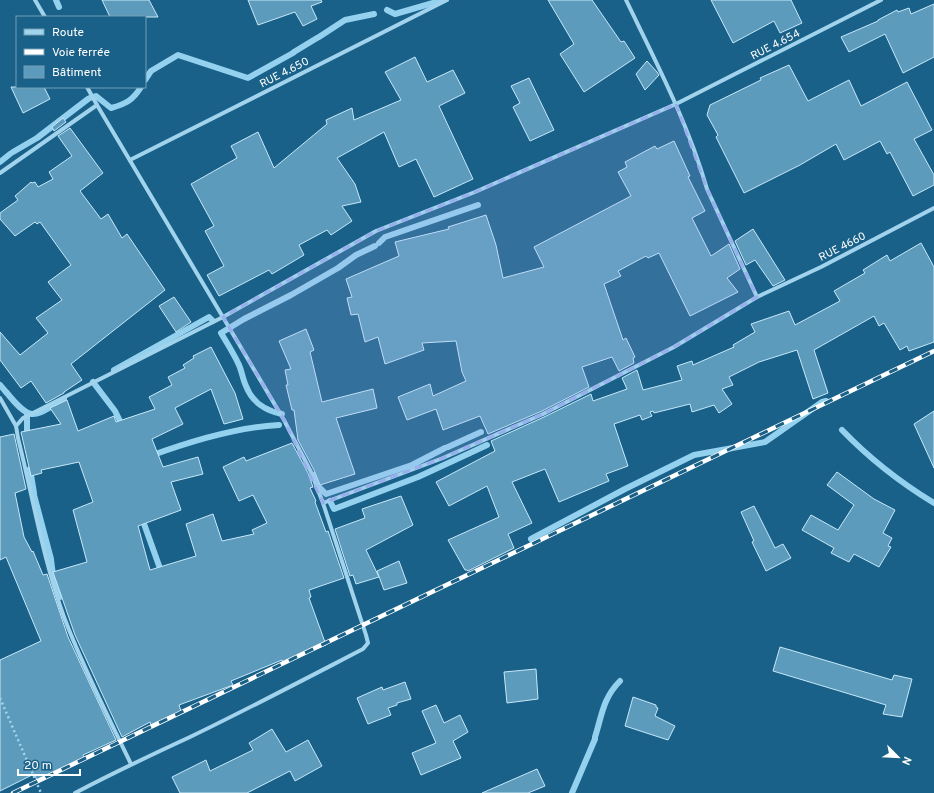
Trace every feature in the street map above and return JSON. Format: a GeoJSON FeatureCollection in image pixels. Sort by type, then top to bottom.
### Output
{"type":"FeatureCollection","features":[{"type":"Feature","properties":{"kind":"street"},"geometry":{"type":"LineString","coordinates":[[35,0],[44,16]]}},
{"type":"Feature","properties":{"kind":"street","name":"RUE 4.650"},"geometry":{"type":"LineString","coordinates":[[130,160],[447,0]]}},
{"type":"Feature","properties":{"kind":"street"},"geometry":{"type":"LineString","coordinates":[[626,0],[676,104],[707,189],[757,297]]}},
{"type":"Feature","properties":{"kind":"street","name":"RUE 4.654"},"geometry":{"type":"LineString","coordinates":[[16,426],[23,418],[222,317],[376,231],[475,192],[676,104],[881,0]]}},
{"type":"Feature","properties":{"kind":"street"},"geometry":{"type":"LineString","coordinates":[[75,793],[130,764],[280,692],[363,649],[368,643],[323,503],[311,472],[284,420],[88,88]]}},
{"type":"Feature","properties":{"kind":"street"},"geometry":{"type":"LineString","coordinates":[[0,173],[97,105]]}},
{"type":"Feature","properties":{"kind":"street","name":"RUE 4660"},"geometry":{"type":"LineString","coordinates":[[323,503],[443,458],[544,414],[674,347],[757,297],[821,267],[934,208]]}},
{"type":"Feature","properties":{"kind":"street"},"geometry":{"type":"LineString","coordinates":[[0,398],[16,426],[47,561],[64,617],[89,677],[130,764]]}},
{"type":"Feature","properties":{"kind":"path"},"geometry":{"type":"LineString","coordinates":[[0,698],[41,793]]}},
{"type":"Feature","properties":{"kind":"highlighted area"},"geometry":{"type":"Polygon","coordinates":[[[676,104],[707,189],[757,297],[674,347],[543,414],[443,458],[323,503],[284,420],[223,317],[376,231],[475,192],[676,104]]]}},
{"type":"Feature","properties":{"kind":"building"},"geometry":{"type":"Polygon","coordinates":[[[102,0],[149,0],[158,17],[146,16],[110,16],[102,0]]]}},
{"type":"Feature","properties":{"kind":"building"},"geometry":{"type":"Polygon","coordinates":[[[248,0],[321,0],[322,2],[311,6],[317,19],[303,26],[295,12],[258,25],[248,0]]]}},
{"type":"Feature","properties":{"kind":"building"},"geometry":{"type":"Polygon","coordinates":[[[548,0],[592,0],[621,42],[624,41],[635,58],[584,92],[560,54],[574,44],[548,0]]]}},
{"type":"Feature","properties":{"kind":"building"},"geometry":{"type":"Polygon","coordinates":[[[711,0],[791,0],[802,23],[780,33],[774,21],[733,43],[711,0]]]}},
{"type":"Feature","properties":{"kind":"building"},"geometry":{"type":"Polygon","coordinates":[[[934,4],[934,57],[903,73],[885,34],[849,52],[841,37],[878,21],[897,10],[898,12],[909,8],[911,14],[934,4]]]}},
{"type":"Feature","properties":{"kind":"building"},"geometry":{"type":"Polygon","coordinates":[[[415,57],[427,82],[453,70],[465,93],[439,106],[473,179],[434,197],[416,159],[399,167],[384,132],[337,158],[355,184],[361,202],[342,206],[352,221],[331,235],[327,230],[299,245],[304,255],[272,274],[269,270],[219,296],[207,275],[224,266],[205,231],[214,226],[191,184],[237,158],[231,146],[258,132],[274,168],[327,124],[326,120],[352,108],[354,120],[401,100],[385,72],[415,57]]]}},
{"type":"Feature","properties":{"kind":"building"},"geometry":{"type":"Polygon","coordinates":[[[647,61],[659,75],[645,90],[636,74],[647,61]]]}},
{"type":"Feature","properties":{"kind":"building"},"geometry":{"type":"Polygon","coordinates":[[[789,65],[808,101],[849,80],[861,106],[907,82],[932,130],[914,139],[934,175],[934,185],[913,196],[890,152],[887,154],[880,141],[844,160],[836,144],[800,165],[744,193],[716,137],[718,135],[707,115],[710,105],[761,80],[760,78],[789,65]]]}},
{"type":"Feature","properties":{"kind":"building"},"geometry":{"type":"Polygon","coordinates":[[[529,78],[554,130],[530,141],[513,107],[520,103],[511,86],[529,78]]]}},
{"type":"Feature","properties":{"kind":"building"},"geometry":{"type":"Polygon","coordinates":[[[11,87],[44,88],[50,99],[23,113],[11,87]]]}},
{"type":"Feature","properties":{"kind":"building"},"geometry":{"type":"Polygon","coordinates":[[[63,118],[66,122],[54,131],[52,127],[63,118]]]}},
{"type":"Feature","properties":{"kind":"building"},"geometry":{"type":"Polygon","coordinates":[[[70,128],[103,173],[80,191],[101,219],[108,214],[122,238],[127,234],[165,290],[71,364],[82,380],[64,393],[46,403],[31,381],[21,388],[0,360],[0,332],[20,355],[48,333],[36,318],[62,300],[48,282],[71,265],[40,222],[37,224],[35,222],[15,236],[0,219],[0,213],[18,200],[15,196],[31,182],[35,182],[38,187],[53,179],[49,172],[72,156],[58,136],[70,128]]]}},
{"type":"Feature","properties":{"kind":"building"},"geometry":{"type":"Polygon","coordinates":[[[674,141],[690,176],[688,177],[705,211],[692,218],[711,256],[729,244],[740,269],[727,278],[738,292],[690,316],[659,253],[648,258],[646,256],[618,271],[621,276],[604,284],[623,340],[626,338],[635,357],[633,358],[634,363],[619,371],[612,357],[582,367],[589,387],[542,411],[488,434],[480,416],[443,430],[436,409],[407,420],[398,397],[430,384],[433,396],[466,381],[462,372],[456,341],[422,343],[424,350],[385,364],[378,337],[365,342],[358,314],[351,315],[347,298],[352,297],[346,279],[399,256],[395,242],[449,229],[448,227],[486,215],[496,245],[503,278],[544,267],[534,247],[631,196],[618,172],[627,167],[625,162],[655,146],[657,149],[674,141]]]}},
{"type":"Feature","properties":{"kind":"building"},"geometry":{"type":"Polygon","coordinates":[[[753,229],[785,280],[773,286],[755,260],[746,265],[735,241],[753,229]]]}},
{"type":"Feature","properties":{"kind":"building"},"geometry":{"type":"Polygon","coordinates":[[[921,243],[934,267],[934,342],[909,351],[907,346],[900,350],[884,323],[879,326],[874,316],[814,350],[828,393],[813,399],[797,350],[759,362],[729,377],[733,385],[722,389],[732,404],[719,413],[714,405],[692,412],[690,404],[654,413],[653,411],[650,412],[652,416],[642,420],[640,415],[614,424],[628,466],[606,474],[609,481],[559,502],[545,469],[512,482],[532,523],[508,534],[514,548],[468,571],[465,570],[448,540],[499,517],[487,486],[449,506],[436,482],[495,451],[491,441],[591,394],[593,401],[627,389],[622,378],[637,370],[643,390],[682,380],[677,366],[692,361],[693,365],[734,347],[733,345],[755,332],[751,324],[789,311],[795,325],[840,301],[834,291],[865,273],[863,270],[887,255],[890,261],[921,243]]]}},
{"type":"Feature","properties":{"kind":"building"},"geometry":{"type":"Polygon","coordinates":[[[174,297],[191,322],[176,332],[159,306],[174,297]]]}},
{"type":"Feature","properties":{"kind":"building"},"geometry":{"type":"Polygon","coordinates":[[[306,329],[314,350],[310,352],[322,402],[373,389],[377,408],[336,418],[355,474],[320,485],[298,440],[294,410],[292,410],[286,385],[288,385],[285,370],[291,369],[279,341],[306,329]]]}},
{"type":"Feature","properties":{"kind":"building"},"geometry":{"type":"Polygon","coordinates":[[[211,347],[235,393],[243,419],[224,424],[211,389],[175,408],[183,424],[152,439],[163,467],[198,457],[203,474],[171,482],[181,510],[138,526],[150,570],[196,556],[186,524],[213,514],[222,541],[254,534],[252,530],[267,523],[253,495],[239,501],[223,467],[244,457],[246,461],[292,443],[308,473],[313,487],[310,488],[326,532],[328,531],[344,578],[309,590],[311,597],[309,598],[326,645],[283,662],[282,660],[231,681],[233,685],[179,705],[181,711],[151,725],[150,722],[122,737],[75,635],[53,572],[87,562],[73,510],[93,502],[79,462],[41,470],[42,473],[31,476],[21,432],[61,424],[50,408],[67,400],[78,431],[114,416],[116,422],[155,409],[149,397],[172,385],[168,377],[185,368],[183,365],[194,358],[193,356],[211,347]]]}},
{"type":"Feature","properties":{"kind":"building"},"geometry":{"type":"Polygon","coordinates":[[[934,411],[934,468],[914,424],[934,411]]]}},
{"type":"Feature","properties":{"kind":"building"},"geometry":{"type":"Polygon","coordinates":[[[14,434],[26,489],[15,493],[24,537],[32,552],[33,551],[43,575],[47,574],[68,637],[116,740],[83,755],[85,759],[66,768],[67,769],[37,780],[34,774],[0,791],[0,660],[41,641],[6,557],[0,560],[0,437],[14,434]]]}},
{"type":"Feature","properties":{"kind":"building"},"geometry":{"type":"Polygon","coordinates":[[[837,472],[874,499],[895,510],[883,533],[892,538],[888,546],[891,547],[879,567],[854,554],[849,562],[831,553],[834,548],[802,530],[811,515],[838,530],[854,505],[827,485],[837,472]]]}},
{"type":"Feature","properties":{"kind":"building"},"geometry":{"type":"Polygon","coordinates":[[[401,496],[413,525],[366,550],[379,577],[356,584],[353,575],[350,576],[335,529],[365,518],[362,509],[401,496]]]}},
{"type":"Feature","properties":{"kind":"building"},"geometry":{"type":"Polygon","coordinates":[[[754,506],[775,548],[783,544],[791,558],[766,571],[752,542],[754,541],[741,512],[754,506]]]}},
{"type":"Feature","properties":{"kind":"building"},"geometry":{"type":"Polygon","coordinates":[[[399,561],[407,583],[384,590],[377,571],[399,561]]]}},
{"type":"Feature","properties":{"kind":"building"},"geometry":{"type":"Polygon","coordinates":[[[780,647],[892,680],[894,675],[912,679],[902,717],[883,714],[886,705],[773,671],[780,647]]]}},
{"type":"Feature","properties":{"kind":"building"},"geometry":{"type":"Polygon","coordinates":[[[536,669],[538,699],[507,703],[504,672],[536,669]]]}},
{"type":"Feature","properties":{"kind":"building"},"geometry":{"type":"Polygon","coordinates":[[[405,682],[411,699],[397,703],[397,705],[388,708],[391,715],[368,724],[357,698],[382,687],[383,690],[405,682]]]}},
{"type":"Feature","properties":{"kind":"building"},"geometry":{"type":"Polygon","coordinates":[[[633,697],[656,705],[658,708],[655,716],[675,726],[668,740],[625,726],[633,697]]]}},
{"type":"Feature","properties":{"kind":"building"},"geometry":{"type":"Polygon","coordinates":[[[436,705],[444,723],[460,715],[468,732],[453,741],[461,758],[421,775],[412,753],[436,743],[422,711],[436,705]]]}},
{"type":"Feature","properties":{"kind":"building"},"geometry":{"type":"Polygon","coordinates":[[[272,729],[286,752],[308,740],[322,766],[295,781],[290,771],[247,793],[180,793],[172,777],[206,760],[210,771],[253,750],[249,743],[272,729]]]}},
{"type":"Feature","properties":{"kind":"building"},"geometry":{"type":"Polygon","coordinates":[[[537,769],[545,786],[528,793],[482,793],[537,769]]]}},
{"type":"Feature","properties":{"kind":"waterway"},"geometry":{"type":"LineString","coordinates":[[56,0],[59,7]]}},
{"type":"Feature","properties":{"kind":"waterway"},"geometry":{"type":"LineString","coordinates":[[387,10],[395,14],[443,0]]}},
{"type":"Feature","properties":{"kind":"waterway"},"geometry":{"type":"LineString","coordinates":[[319,37],[345,20],[374,14]]}},
{"type":"Feature","properties":{"kind":"waterway"},"geometry":{"type":"LineString","coordinates":[[294,52],[317,38]]}},
{"type":"Feature","properties":{"kind":"waterway"},"geometry":{"type":"LineString","coordinates":[[146,78],[151,71],[178,55],[248,78],[293,53]]}},
{"type":"Feature","properties":{"kind":"waterway"},"geometry":{"type":"LineString","coordinates":[[90,98],[96,96],[111,108],[129,101],[140,88]]}},
{"type":"Feature","properties":{"kind":"waterway"},"geometry":{"type":"LineString","coordinates":[[13,152],[37,138],[88,99]]}},
{"type":"Feature","properties":{"kind":"waterway"},"geometry":{"type":"LineString","coordinates":[[0,162],[10,154]]}},
{"type":"Feature","properties":{"kind":"waterway"},"geometry":{"type":"LineString","coordinates":[[379,243],[385,237],[478,205]]}},
{"type":"Feature","properties":{"kind":"waterway"},"geometry":{"type":"LineString","coordinates":[[282,414],[270,411],[260,405],[252,397],[245,384],[237,361],[221,333],[338,268],[356,255],[375,246]]}},
{"type":"Feature","properties":{"kind":"waterway"},"geometry":{"type":"LineString","coordinates":[[114,370],[209,317],[213,321]]}},
{"type":"Feature","properties":{"kind":"waterway"},"geometry":{"type":"LineString","coordinates":[[93,382],[115,411],[123,427]]}},
{"type":"Feature","properties":{"kind":"waterway"},"geometry":{"type":"LineString","coordinates":[[0,385],[6,392]]}},
{"type":"Feature","properties":{"kind":"waterway"},"geometry":{"type":"LineString","coordinates":[[7,393],[22,409],[28,413],[34,414],[46,410],[64,399]]}},
{"type":"Feature","properties":{"kind":"waterway"},"geometry":{"type":"LineString","coordinates":[[531,539],[625,489],[694,455],[765,442],[822,402],[826,401]]}},
{"type":"Feature","properties":{"kind":"waterway"},"geometry":{"type":"LineString","coordinates":[[27,414],[27,438]]}},
{"type":"Feature","properties":{"kind":"waterway"},"geometry":{"type":"LineString","coordinates":[[150,456],[181,445],[230,432],[263,426],[279,425]]}},
{"type":"Feature","properties":{"kind":"waterway"},"geometry":{"type":"LineString","coordinates":[[842,430],[886,470],[934,503]]}},
{"type":"Feature","properties":{"kind":"waterway"},"geometry":{"type":"LineString","coordinates":[[448,447],[481,432]]}},
{"type":"Feature","properties":{"kind":"waterway"},"geometry":{"type":"LineString","coordinates":[[472,452],[487,445]]}},
{"type":"Feature","properties":{"kind":"waterway"},"geometry":{"type":"LineString","coordinates":[[314,475],[319,487],[326,494],[412,465],[445,448]]}},
{"type":"Feature","properties":{"kind":"waterway"},"geometry":{"type":"LineString","coordinates":[[330,501],[334,509],[418,477],[470,453]]}},
{"type":"Feature","properties":{"kind":"waterway"},"geometry":{"type":"LineString","coordinates":[[30,469],[34,493]]}},
{"type":"Feature","properties":{"kind":"waterway"},"geometry":{"type":"LineString","coordinates":[[34,495],[51,559]]}},
{"type":"Feature","properties":{"kind":"waterway"},"geometry":{"type":"LineString","coordinates":[[143,521],[162,574]]}},
{"type":"Feature","properties":{"kind":"waterway"},"geometry":{"type":"LineString","coordinates":[[51,560],[53,575],[60,597]]}},
{"type":"Feature","properties":{"kind":"waterway"},"geometry":{"type":"LineString","coordinates":[[595,737],[606,700],[614,687],[620,681]]}},
{"type":"Feature","properties":{"kind":"waterway"},"geometry":{"type":"LineString","coordinates":[[572,793],[595,739]]}},
{"type":"Feature","properties":{"kind":"railway"},"geometry":{"type":"LineString","coordinates":[[13,793],[934,351]]}}]}
